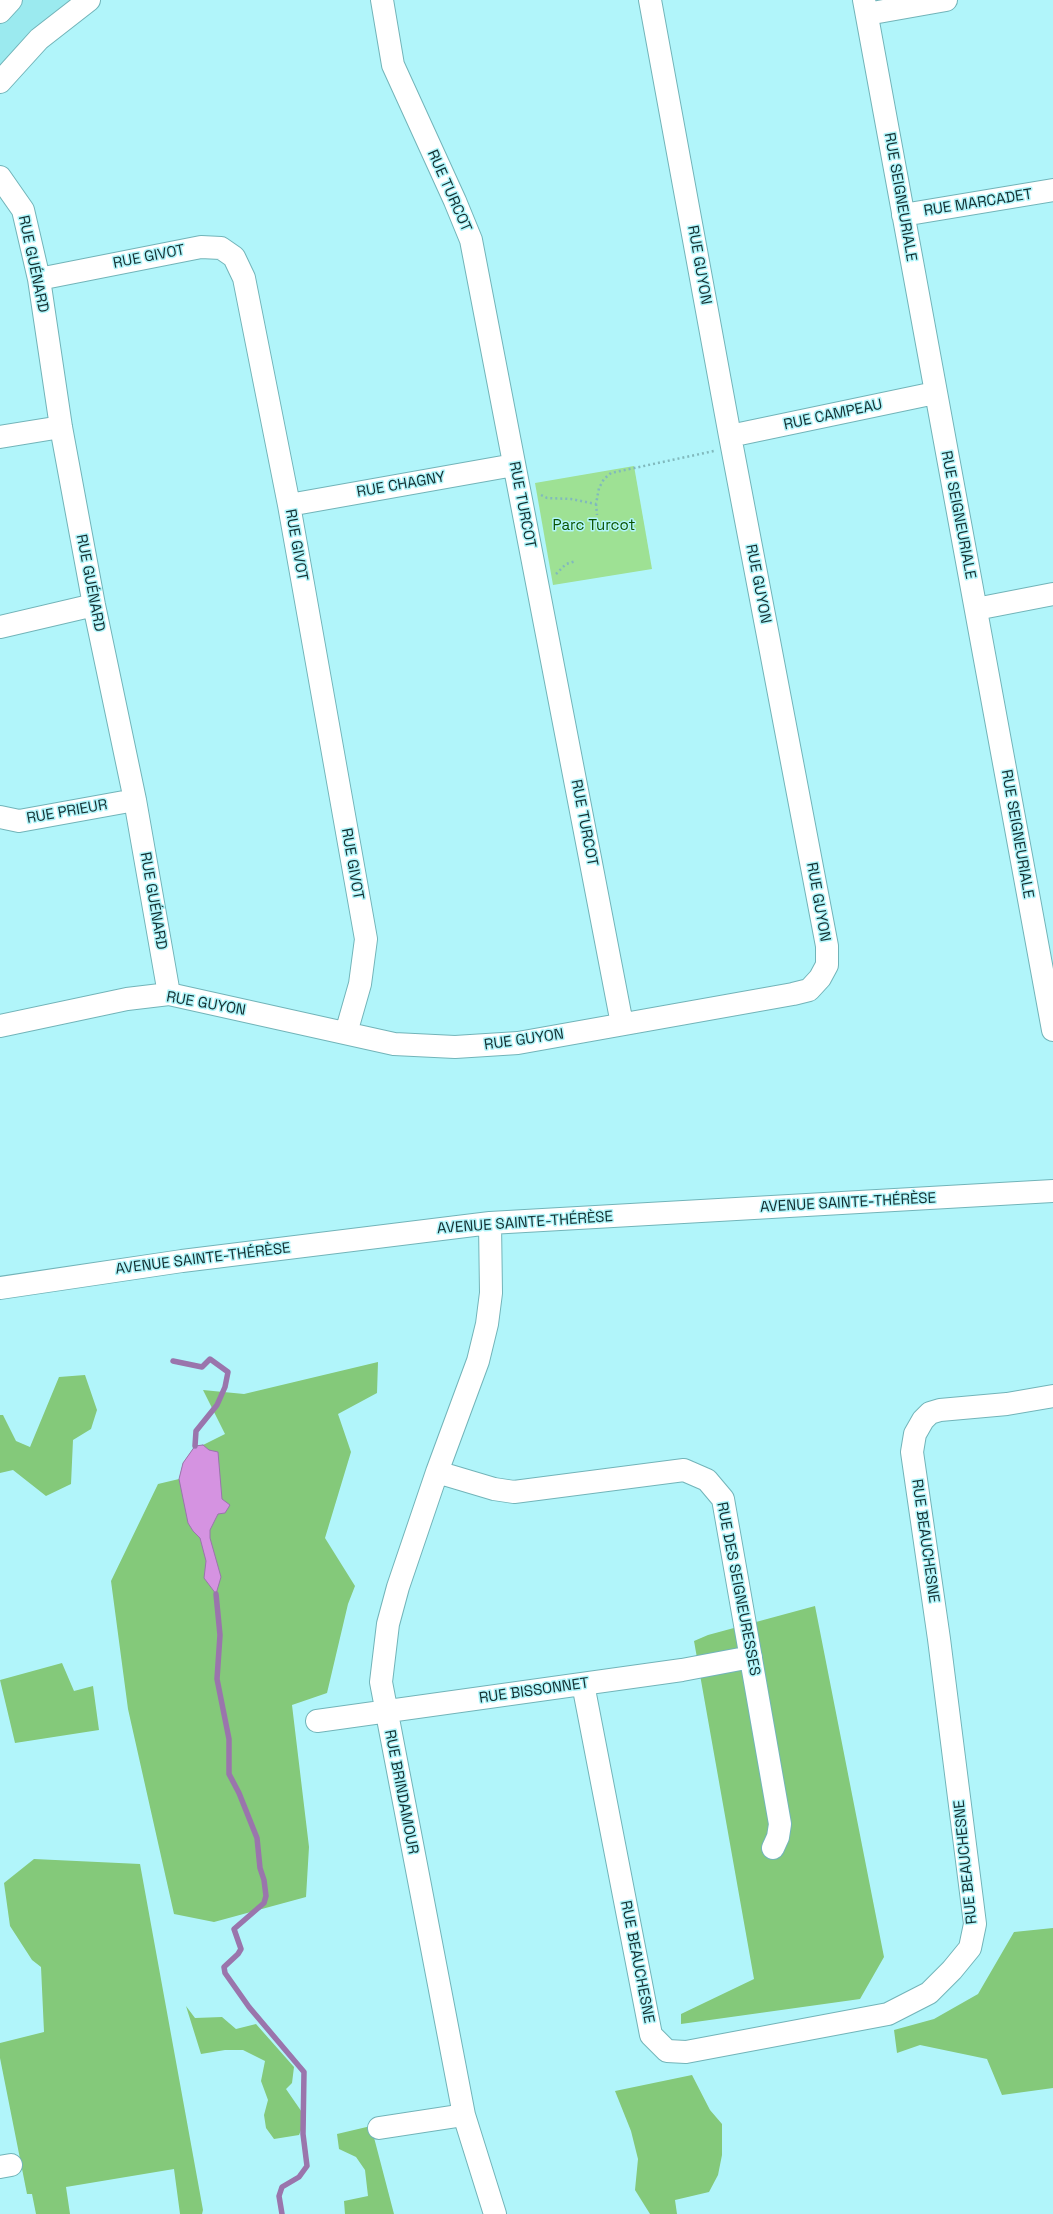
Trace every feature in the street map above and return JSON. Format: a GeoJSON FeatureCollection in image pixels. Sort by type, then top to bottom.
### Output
{"type":"FeatureCollection","features":[{"type":"Feature","properties":{"kind":"street"},"geometry":{"type":"LineString","coordinates":[[0,12],[11,0]]}},
{"type":"Feature","properties":{"kind":"street"},"geometry":{"type":"LineString","coordinates":[[0,82],[39,39],[89,0]]}},
{"type":"Feature","properties":{"kind":"street","name":"RUE TURCOT"},"geometry":{"type":"LineString","coordinates":[[382,0],[393,65],[455,201],[471,240],[622,1024]]}},
{"type":"Feature","properties":{"kind":"street","name":"RUE GUYON"},"geometry":{"type":"LineString","coordinates":[[0,1026],[127,999],[169,994],[394,1044],[454,1047],[518,1043],[809,990],[820,978],[827,965],[827,946],[731,442],[650,0]]}},
{"type":"Feature","properties":{"kind":"street"},"geometry":{"type":"LineString","coordinates":[[866,7],[946,0]]}},
{"type":"Feature","properties":{"kind":"street","name":"RUE SEIGNEURIALE"},"geometry":{"type":"LineString","coordinates":[[866,7],[1053,1030]]}},
{"type":"Feature","properties":{"kind":"street","name":"RUE GUÉNARD"},"geometry":{"type":"LineString","coordinates":[[0,177],[23,210],[39,279],[61,427],[94,605],[135,800],[169,994]]}},
{"type":"Feature","properties":{"kind":"street","name":"RUE MARCADET"},"geometry":{"type":"LineString","coordinates":[[903,215],[1053,190]]}},
{"type":"Feature","properties":{"kind":"street","name":"RUE GIVOT"},"geometry":{"type":"LineString","coordinates":[[39,279],[201,247],[221,248],[234,257],[244,278],[289,505],[366,939],[360,984],[346,1033]]}},
{"type":"Feature","properties":{"kind":"street","name":"RUE CAMPEAU"},"geometry":{"type":"LineString","coordinates":[[731,442],[936,394]]}},
{"type":"Feature","properties":{"kind":"street"},"geometry":{"type":"LineString","coordinates":[[0,437],[61,427]]}},
{"type":"Feature","properties":{"kind":"street","name":"RUE CHAGNY"},"geometry":{"type":"LineString","coordinates":[[289,505],[516,473]]}},
{"type":"Feature","properties":{"kind":"street"},"geometry":{"type":"LineString","coordinates":[[976,608],[1053,594]]}},
{"type":"Feature","properties":{"kind":"street"},"geometry":{"type":"LineString","coordinates":[[0,626],[94,605]]}},
{"type":"Feature","properties":{"kind":"street","name":"RUE PRIEUR"},"geometry":{"type":"LineString","coordinates":[[0,817],[19,821],[135,800]]}},
{"type":"Feature","properties":{"kind":"street","name":"AVENUE SAINTE-THÉRÈSE"},"geometry":{"type":"LineString","coordinates":[[0,1288],[182,1261],[490,1223],[1053,1191]]}},
{"type":"Feature","properties":{"kind":"street","name":"RUE BRINDAMOUR"},"geometry":{"type":"LineString","coordinates":[[490,1223],[490,1293],[487,1324],[478,1362],[436,1472],[398,1588],[388,1624],[382,1682],[386,1711],[464,2115],[495,2214]]}},
{"type":"Feature","properties":{"kind":"street","name":"RUE BEAUCHESNE"},"geometry":{"type":"LineString","coordinates":[[583,1684],[648,2023],[651,2035],[667,2051],[686,2052],[888,2014],[929,1993],[952,1970],[970,1948],[975,1924],[939,1639],[912,1452],[915,1434],[923,1420],[930,1413],[940,1410],[1006,1404],[1053,1396]]}},
{"type":"Feature","properties":{"kind":"street","name":"RUE DES SEIGNEURESSES"},"geometry":{"type":"LineString","coordinates":[[436,1472],[494,1489],[514,1492],[684,1470],[707,1480],[723,1499],[780,1824],[778,1837],[773,1848]]}},
{"type":"Feature","properties":{"kind":"street","name":"RUE BISSONNET"},"geometry":{"type":"LineString","coordinates":[[317,1721],[682,1670],[751,1657]]}},
{"type":"Feature","properties":{"kind":"street"},"geometry":{"type":"LineString","coordinates":[[379,2128],[464,2115]]}},
{"type":"Feature","properties":{"kind":"path"},"geometry":{"type":"LineString","coordinates":[[597,515],[596,504],[599,488],[604,479],[611,473],[731,442]]}},
{"type":"Feature","properties":{"kind":"path"},"geometry":{"type":"LineString","coordinates":[[516,473],[547,498],[571,499],[596,504]]}},
{"type":"Feature","properties":{"kind":"shaded area"},"geometry":{"type":"Polygon","coordinates":[[[0,0],[89,0],[0,82],[0,0]]]}},
{"type":"Feature","properties":{"kind":"shaded area"},"geometry":{"type":"Polygon","coordinates":[[[203,1445],[209,1450],[218,1452],[222,1499],[230,1505],[225,1513],[218,1514],[210,1530],[210,1538],[221,1577],[216,1594],[204,1578],[206,1561],[200,1538],[188,1523],[179,1479],[183,1463],[195,1446],[203,1445]]]}},
{"type":"Feature","properties":{"kind":"green space","name":"Parc Turcot"},"geometry":{"type":"Polygon","coordinates":[[[634,466],[652,569],[553,585],[535,483],[634,466]]]}},
{"type":"Feature","properties":{"kind":"green space"},"geometry":{"type":"Polygon","coordinates":[[[378,1362],[377,1393],[338,1414],[351,1452],[325,1538],[355,1586],[348,1604],[327,1693],[292,1705],[309,1847],[306,1897],[214,1922],[174,1914],[128,1709],[111,1581],[158,1484],[179,1479],[183,1463],[195,1446],[203,1445],[225,1434],[203,1390],[244,1394],[378,1362]]]}},
{"type":"Feature","properties":{"kind":"green space"},"geometry":{"type":"Polygon","coordinates":[[[85,1375],[97,1410],[91,1429],[73,1440],[71,1484],[46,1496],[13,1470],[0,1473],[0,1415],[3,1415],[16,1441],[30,1447],[59,1377],[85,1375]]]}},
{"type":"Feature","properties":{"kind":"green space"},"geometry":{"type":"Polygon","coordinates":[[[815,1606],[884,1957],[860,1999],[681,2024],[681,2014],[754,1979],[694,1641],[708,1635],[815,1606]]]}},
{"type":"Feature","properties":{"kind":"green space"},"geometry":{"type":"Polygon","coordinates":[[[62,1663],[74,1691],[93,1686],[99,1730],[15,1743],[0,1680],[62,1663]]]}},
{"type":"Feature","properties":{"kind":"green space"},"geometry":{"type":"Polygon","coordinates":[[[34,1859],[140,1864],[203,2210],[202,2214],[180,2214],[174,2169],[66,2187],[70,2214],[36,2214],[32,2194],[27,2194],[0,2058],[0,2043],[44,2032],[41,1967],[32,1960],[10,1926],[4,1883],[34,1859]]]}},
{"type":"Feature","properties":{"kind":"green space"},"geometry":{"type":"Polygon","coordinates":[[[1053,1928],[1053,2088],[1002,2095],[987,2059],[920,2045],[897,2053],[894,2030],[934,2019],[978,1994],[1014,1932],[1053,1928]]]}},
{"type":"Feature","properties":{"kind":"green space"},"geometry":{"type":"Polygon","coordinates":[[[186,2006],[195,2018],[222,2017],[236,2029],[256,2024],[294,2067],[292,2083],[286,2089],[306,2118],[299,2135],[274,2139],[266,2128],[264,2115],[268,2100],[261,2081],[265,2061],[243,2050],[225,2050],[201,2054],[186,2006]]]}},
{"type":"Feature","properties":{"kind":"green space"},"geometry":{"type":"Polygon","coordinates":[[[692,2075],[710,2110],[722,2124],[722,2155],[718,2175],[709,2192],[675,2200],[677,2214],[650,2214],[635,2190],[638,2159],[631,2131],[615,2091],[692,2075]]]}},
{"type":"Feature","properties":{"kind":"green space"},"geometry":{"type":"Polygon","coordinates":[[[371,2126],[394,2214],[345,2214],[344,2201],[368,2196],[365,2170],[356,2157],[339,2149],[337,2134],[371,2126]]]}},
{"type":"Feature","properties":{"kind":"waterway"},"geometry":{"type":"LineString","coordinates":[[173,1361],[202,1367],[210,1359],[228,1372],[225,1387],[217,1405],[196,1431],[195,1446]]}},
{"type":"Feature","properties":{"kind":"waterway"},"geometry":{"type":"LineString","coordinates":[[216,1594],[220,1635],[217,1679],[229,1739],[229,1774],[239,1793],[257,1838],[260,1868],[264,1880],[266,1896],[264,1903],[234,1929],[241,1949],[238,1954],[224,1967],[225,1973],[249,2007],[304,2072],[303,2134],[307,2166],[299,2177],[282,2187],[279,2196],[282,2214]]}}]}
